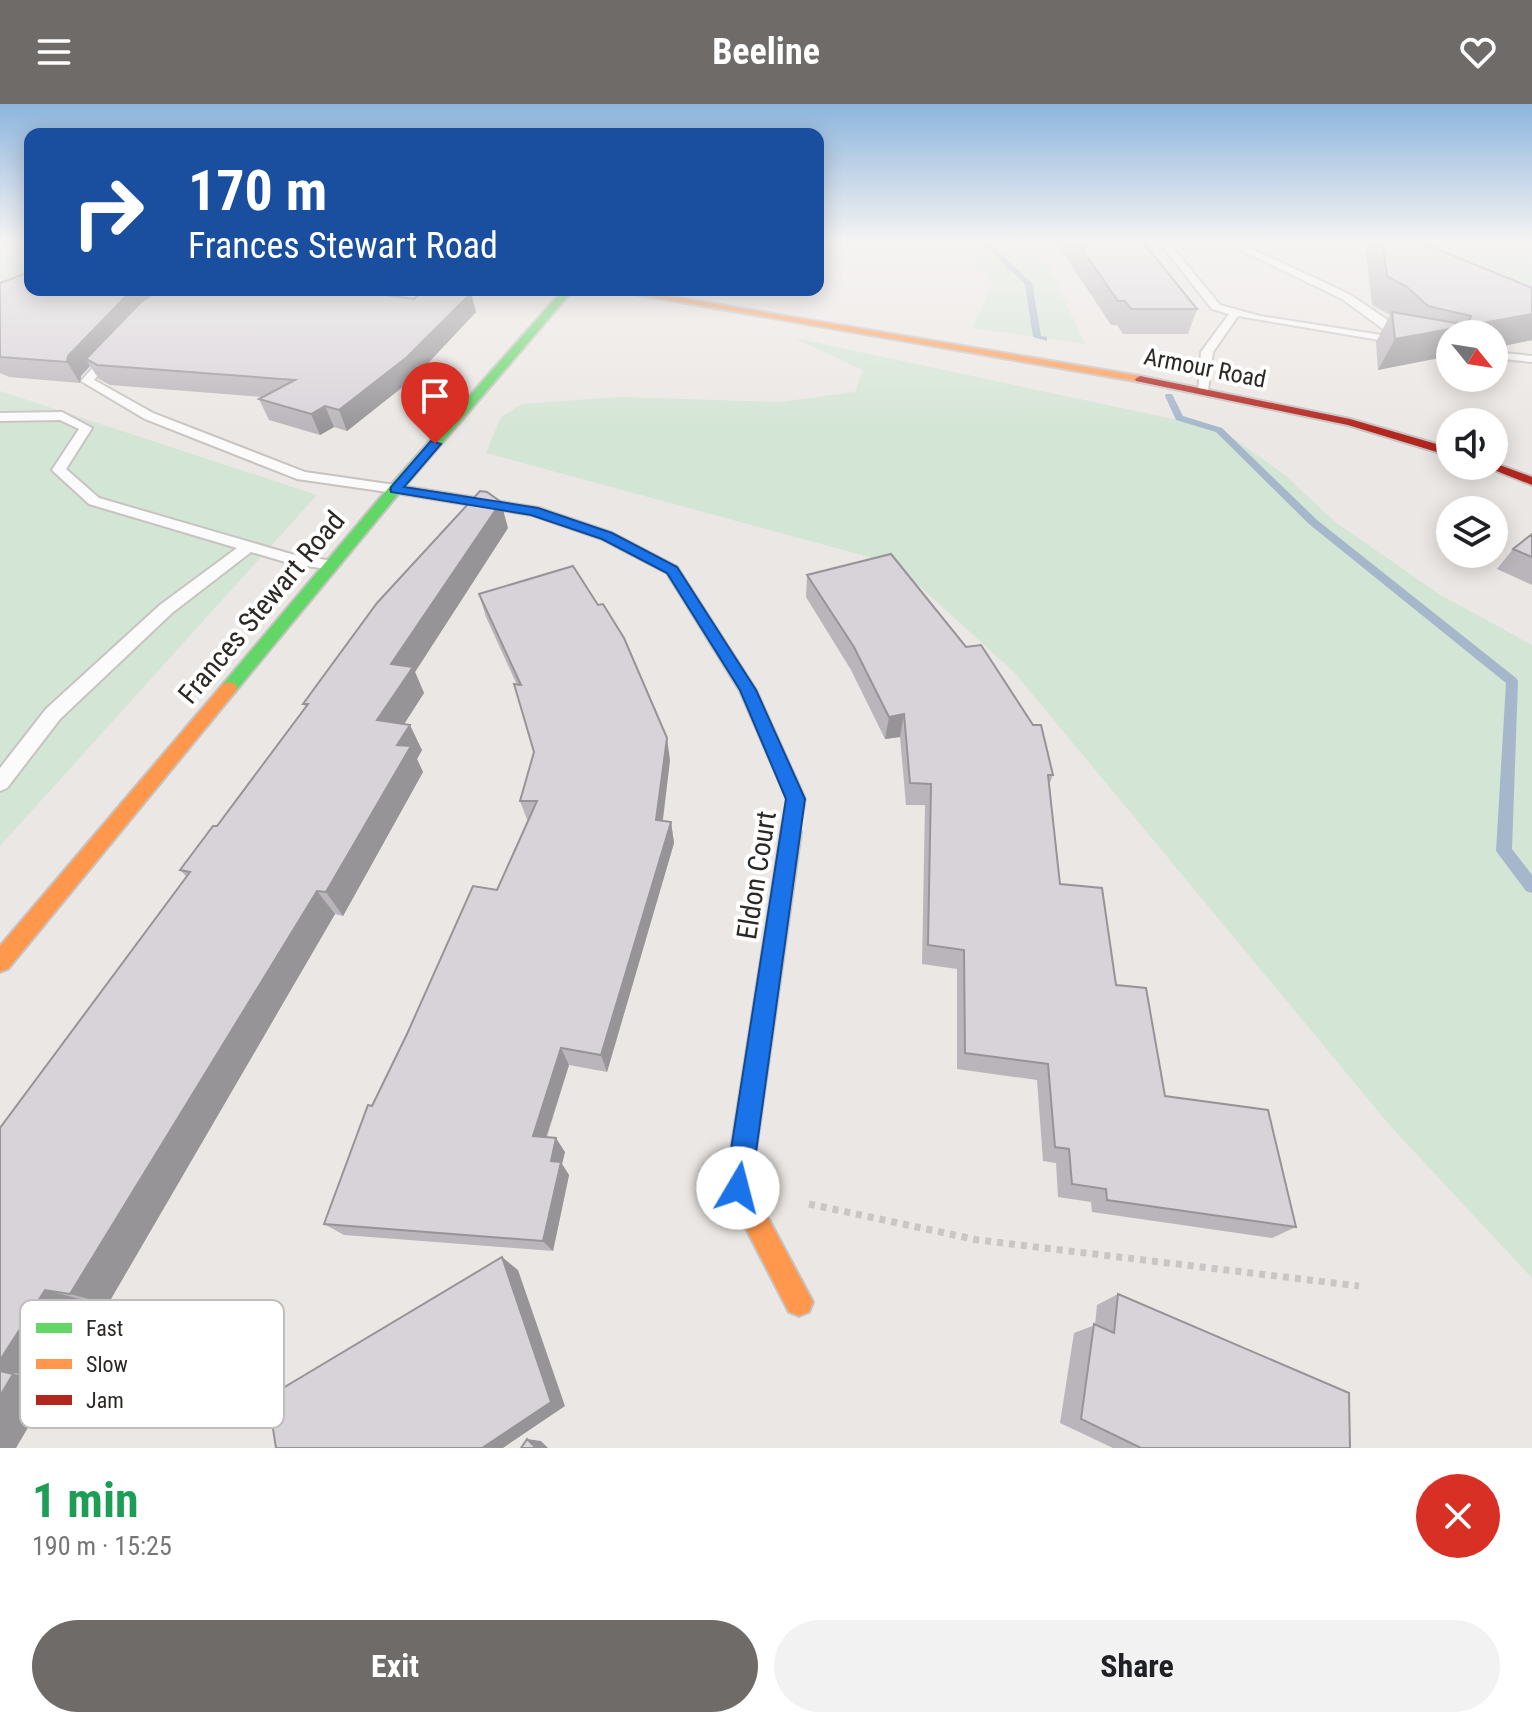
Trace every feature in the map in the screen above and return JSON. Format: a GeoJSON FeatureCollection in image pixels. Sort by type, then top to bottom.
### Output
{"type":"FeatureCollection","features":[{"type":"Feature","properties":{"kind":"street","name":"Frances Stewart Road"},"geometry":{"type":"LineString","coordinates":[[0,962],[395,489],[555,305]]}},
{"type":"Feature","properties":{"kind":"street","name":"Armour Road"},"geometry":{"type":"LineString","coordinates":[[702,305],[1202,390],[1350,422],[1436,448]]}},
{"type":"Feature","properties":{"kind":"street"},"geometry":{"type":"LineString","coordinates":[[1508,472],[1532,481]]}},
{"type":"Feature","properties":{"kind":"street","name":"Eldon Court"},"geometry":{"type":"LineString","coordinates":[[395,489],[534,511],[607,536],[672,570],[748,690],[796,799],[738,1188],[799,1302]]}},
{"type":"Feature","properties":{"kind":"lane"},"geometry":{"type":"LineString","coordinates":[[1214,305],[1234,314],[1436,347]]}},
{"type":"Feature","properties":{"kind":"lane"},"geometry":{"type":"LineString","coordinates":[[1358,305],[1385,320],[1406,342]]}},
{"type":"Feature","properties":{"kind":"lane"},"geometry":{"type":"LineString","coordinates":[[1202,390],[1207,352],[1234,314]]}},
{"type":"Feature","properties":{"kind":"lane"},"geometry":{"type":"LineString","coordinates":[[125,339],[87,381],[149,416],[302,476],[395,489]]}},
{"type":"Feature","properties":{"kind":"lane"},"geometry":{"type":"LineString","coordinates":[[1508,356],[1532,359]]}},
{"type":"Feature","properties":{"kind":"lane"},"geometry":{"type":"LineString","coordinates":[[0,417],[62,416],[86,428],[59,470],[94,501],[289,558],[332,565]]}},
{"type":"Feature","properties":{"kind":"lane"},"geometry":{"type":"LineString","coordinates":[[0,783],[53,714],[166,609],[250,545]]}},
{"type":"Feature","properties":{"kind":"path"},"geometry":{"type":"LineString","coordinates":[[798,1201],[978,1240],[1359,1286]]}},
{"type":"Feature","properties":{"kind":"green space"},"geometry":{"type":"Polygon","coordinates":[[[983,305],[1067,305],[1085,344],[972,328],[983,305]]]}},
{"type":"Feature","properties":{"kind":"green space"},"geometry":{"type":"Polygon","coordinates":[[[794,338],[1220,429],[1285,475],[1335,522],[1439,594],[1532,645],[1532,1278],[1392,1128],[1014,672],[895,564],[486,453],[501,417],[522,404],[620,397],[779,402],[855,392],[863,370],[794,338]]]}},
{"type":"Feature","properties":{"kind":"green space"},"geometry":{"type":"Polygon","coordinates":[[[0,391],[317,495],[0,846],[0,391]]]}},
{"type":"Feature","properties":{"kind":"building"},"geometry":{"type":"Polygon","coordinates":[[[0,305],[118,305],[68,356],[67,362],[0,357],[0,305]]]}},
{"type":"Feature","properties":{"kind":"building"},"geometry":{"type":"Polygon","coordinates":[[[138,305],[459,305],[407,357],[339,410],[325,406],[311,414],[259,399],[295,380],[97,365],[86,359],[138,305]]]}},
{"type":"Feature","properties":{"kind":"building"},"geometry":{"type":"Polygon","coordinates":[[[1128,305],[1194,305],[1197,309],[1131,309],[1128,305]]]}},
{"type":"Feature","properties":{"kind":"building"},"geometry":{"type":"Polygon","coordinates":[[[1427,305],[1532,305],[1532,314],[1499,320],[1470,320],[1471,316],[1427,305]]]}},
{"type":"Feature","properties":{"kind":"building"},"geometry":{"type":"Polygon","coordinates":[[[1392,312],[1439,320],[1436,320],[1436,332],[1395,339],[1392,312]]]}},
{"type":"Feature","properties":{"kind":"building"},"geometry":{"type":"Polygon","coordinates":[[[480,491],[501,502],[391,664],[413,667],[377,720],[410,725],[397,745],[411,746],[326,892],[317,891],[70,1294],[45,1290],[39,1300],[20,1300],[20,1329],[0,1360],[0,1128],[190,872],[180,870],[213,826],[217,826],[308,704],[303,704],[377,603],[480,491]]]}},
{"type":"Feature","properties":{"kind":"building"},"geometry":{"type":"Polygon","coordinates":[[[1532,534],[1532,557],[1513,549],[1532,534]]]}},
{"type":"Feature","properties":{"kind":"building"},"geometry":{"type":"Polygon","coordinates":[[[891,554],[966,647],[981,645],[1033,725],[1041,725],[1053,775],[1048,775],[1060,884],[1102,888],[1116,985],[1146,988],[1165,1096],[1268,1110],[1296,1227],[1107,1200],[1106,1189],[1072,1184],[1069,1149],[1055,1147],[1048,1064],[965,1053],[964,950],[928,945],[931,784],[910,783],[904,714],[889,717],[854,647],[807,575],[891,554]]]}},
{"type":"Feature","properties":{"kind":"building"},"geometry":{"type":"Polygon","coordinates":[[[573,566],[598,605],[603,604],[624,638],[667,738],[656,820],[671,822],[601,1055],[561,1048],[533,1136],[556,1138],[551,1161],[561,1162],[543,1241],[324,1224],[368,1105],[372,1106],[407,1034],[473,886],[497,890],[537,801],[520,801],[534,752],[514,684],[521,685],[479,594],[573,566]]]}},
{"type":"Feature","properties":{"kind":"building"},"geometry":{"type":"Polygon","coordinates":[[[502,1257],[551,1402],[482,1448],[276,1448],[273,1428],[284,1428],[284,1387],[502,1257]]]}},
{"type":"Feature","properties":{"kind":"building"},"geometry":{"type":"Polygon","coordinates":[[[1118,1294],[1349,1393],[1350,1448],[1141,1448],[1081,1419],[1094,1324],[1114,1333],[1118,1294]]]}},
{"type":"Feature","properties":{"kind":"building"},"geometry":{"type":"Polygon","coordinates":[[[0,1371],[13,1374],[0,1396],[0,1371]]]}},
{"type":"Feature","properties":{"kind":"building"},"geometry":{"type":"Polygon","coordinates":[[[527,1439],[536,1448],[521,1448],[527,1439]]]}},
{"type":"Feature","properties":{"kind":"waterway"},"geometry":{"type":"LineString","coordinates":[[1032,305],[1037,337],[1044,339]]}},
{"type":"Feature","properties":{"kind":"waterway"},"geometry":{"type":"LineString","coordinates":[[1169,396],[1179,418],[1219,430],[1313,522],[1512,681],[1504,851],[1532,886]]}},
{"type":"Feature","properties":{"kind":"traffic: fast"},"geometry":{"type":"LineString","coordinates":[[229,688],[395,489],[555,305]]}},
{"type":"Feature","properties":{"kind":"traffic: slow"},"geometry":{"type":"LineString","coordinates":[[703,305],[1140,379]]}},
{"type":"Feature","properties":{"kind":"traffic: slow"},"geometry":{"type":"LineString","coordinates":[[0,962],[229,688]]}},
{"type":"Feature","properties":{"kind":"traffic: slow"},"geometry":{"type":"LineString","coordinates":[[791,832],[738,1188],[799,1302]]}},
{"type":"Feature","properties":{"kind":"traffic: jam"},"geometry":{"type":"LineString","coordinates":[[1140,379],[1350,422],[1436,448]]}},
{"type":"Feature","properties":{"kind":"traffic: jam"},"geometry":{"type":"LineString","coordinates":[[1508,472],[1532,481]]}},
{"type":"Feature","properties":{"kind":"traffic: jam"},"geometry":{"type":"LineString","coordinates":[[395,489],[534,511],[607,536],[672,570],[748,690],[796,799],[791,832]]}},
{"type":"Feature","properties":{"kind":"route"},"geometry":{"type":"LineString","coordinates":[[435,444],[395,489],[534,511],[607,536],[672,570],[748,690],[796,799],[738,1188]]}}]}
